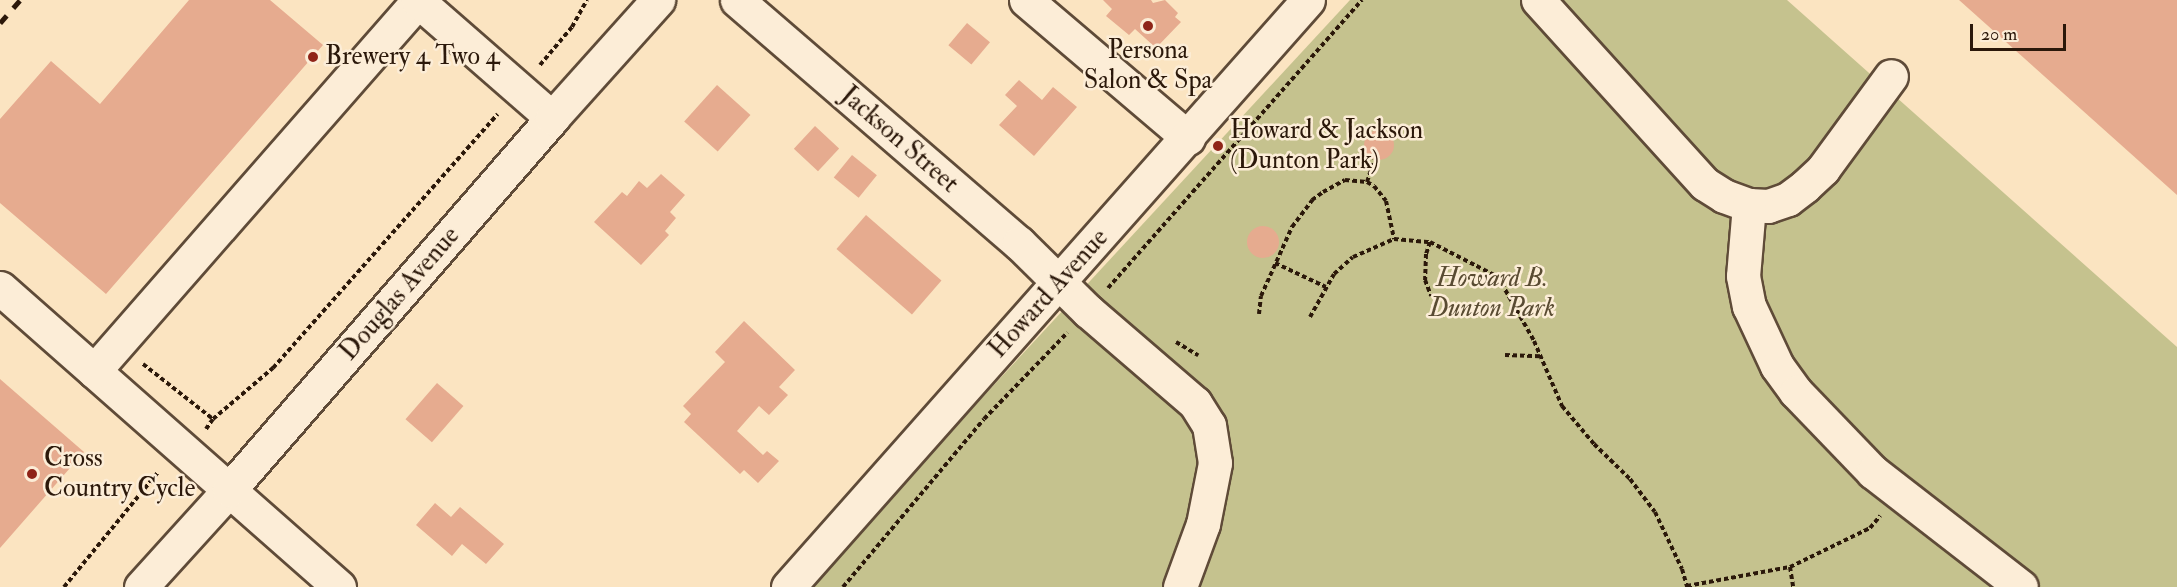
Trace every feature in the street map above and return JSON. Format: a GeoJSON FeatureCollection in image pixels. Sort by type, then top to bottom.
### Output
{"type":"FeatureCollection","features":[{"type":"Feature","properties":{"kind":"street","name":"Douglas Avenue"},"geometry":{"type":"LineString","coordinates":[[141,587],[229,490],[552,118],[658,0]]}},
{"type":"Feature","properties":{"kind":"street","name":"Jackson Street"},"geometry":{"type":"LineString","coordinates":[[737,0],[1019,243],[1088,311],[1195,403],[1209,425],[1215,463],[1203,524],[1180,587]]}},
{"type":"Feature","properties":{"kind":"street"},"geometry":{"type":"LineString","coordinates":[[1026,0],[1188,138]]}},
{"type":"Feature","properties":{"kind":"street","name":"Howard Avenue"},"geometry":{"type":"LineString","coordinates":[[788,587],[1308,0]]}},
{"type":"Feature","properties":{"kind":"street"},"geometry":{"type":"LineString","coordinates":[[1538,0],[1705,184],[1724,196],[1749,205],[1768,206],[1788,199],[1805,186],[1823,169],[1890,76]]}},
{"type":"Feature","properties":{"kind":"street"},"geometry":{"type":"LineString","coordinates":[[94,371],[418,1],[552,118]]}},
{"type":"Feature","properties":{"kind":"street"},"geometry":{"type":"LineString","coordinates":[[1749,205],[1743,276],[1749,306],[1777,366],[1796,392],[1873,472],[2021,587]]}},
{"type":"Feature","properties":{"kind":"street"},"geometry":{"type":"LineString","coordinates":[[0,288],[339,587]]}},
{"type":"Feature","properties":{"kind":"path"},"geometry":{"type":"LineString","coordinates":[[64,587],[167,462],[273,368],[572,27],[587,0]]}},
{"type":"Feature","properties":{"kind":"path"},"geometry":{"type":"LineString","coordinates":[[1367,182],[1374,160]]}},
{"type":"Feature","properties":{"kind":"path"},"geometry":{"type":"LineString","coordinates":[[1259,314],[1261,296],[1280,249],[1292,227],[1317,196],[1345,180],[1367,182],[1381,192],[1386,201],[1394,239]]}},
{"type":"Feature","properties":{"kind":"path"},"geometry":{"type":"LineString","coordinates":[[1310,317],[1334,274],[1353,257],[1394,239],[1430,242],[1497,277],[1540,356],[1562,406],[1594,444],[1630,478],[1655,512],[1687,587],[1790,567],[1870,528],[1885,511]]}},
{"type":"Feature","properties":{"kind":"path"},"geometry":{"type":"LineString","coordinates":[[1430,242],[1426,254],[1425,280],[1431,296]]}},
{"type":"Feature","properties":{"kind":"path"},"geometry":{"type":"LineString","coordinates":[[1275,263],[1326,287]]}},
{"type":"Feature","properties":{"kind":"path"},"geometry":{"type":"LineString","coordinates":[[1505,355],[1540,356]]}},
{"type":"Feature","properties":{"kind":"path"},"geometry":{"type":"LineString","coordinates":[[1790,567],[1792,587]]}},
{"type":"Feature","properties":{"kind":"green space","name":"Howard B. Dunton Park"},"geometry":{"type":"Polygon","coordinates":[[[1350,0],[1787,0],[2177,347],[2177,587],[807,587],[1350,0]]]}},
{"type":"Feature","properties":{"kind":"building"},"geometry":{"type":"Polygon","coordinates":[[[189,0],[270,0],[323,45],[106,294],[0,203],[0,119],[51,61],[100,104],[189,0]]]}},
{"type":"Feature","properties":{"kind":"building","name":"Persona Salon & Spa"},"geometry":{"type":"Polygon","coordinates":[[[1103,0],[1151,0],[1153,3],[1165,0],[1178,13],[1175,17],[1181,22],[1156,48],[1135,29],[1129,35],[1106,16],[1112,9],[1103,0]]]}},
{"type":"Feature","properties":{"kind":"building"},"geometry":{"type":"Polygon","coordinates":[[[1959,0],[2177,0],[2177,195],[1959,0]]]}},
{"type":"Feature","properties":{"kind":"building"},"geometry":{"type":"Polygon","coordinates":[[[967,23],[990,42],[971,64],[948,45],[967,23]]]}},
{"type":"Feature","properties":{"kind":"building"},"geometry":{"type":"Polygon","coordinates":[[[1019,80],[1042,100],[1053,87],[1077,107],[1034,156],[999,125],[1017,106],[1005,95],[1019,80]]]}},
{"type":"Feature","properties":{"kind":"building"},"geometry":{"type":"Polygon","coordinates":[[[717,85],[750,115],[718,152],[684,121],[717,85]]]}},
{"type":"Feature","properties":{"kind":"building"},"geometry":{"type":"Polygon","coordinates":[[[815,126],[839,149],[818,171],[794,149],[815,126]]]}},
{"type":"Feature","properties":{"kind":"building"},"geometry":{"type":"Polygon","coordinates":[[[1379,130],[1390,134],[1394,145],[1390,156],[1379,160],[1368,156],[1364,145],[1368,134],[1379,130]]]}},
{"type":"Feature","properties":{"kind":"building"},"geometry":{"type":"Polygon","coordinates":[[[852,155],[877,175],[859,198],[834,178],[852,155]]]}},
{"type":"Feature","properties":{"kind":"building"},"geometry":{"type":"Polygon","coordinates":[[[661,174],[685,195],[670,212],[676,218],[665,231],[669,235],[641,265],[594,222],[622,192],[627,196],[639,181],[647,188],[661,174]]]}},
{"type":"Feature","properties":{"kind":"building"},"geometry":{"type":"Polygon","coordinates":[[[866,215],[941,281],[912,315],[836,249],[866,215]]]}},
{"type":"Feature","properties":{"kind":"building"},"geometry":{"type":"Polygon","coordinates":[[[1263,226],[1275,230],[1279,242],[1275,254],[1263,258],[1251,254],[1247,242],[1251,230],[1263,226]]]}},
{"type":"Feature","properties":{"kind":"building"},"geometry":{"type":"Polygon","coordinates":[[[744,321],[795,370],[779,387],[788,395],[769,415],[759,406],[737,431],[763,455],[767,451],[779,461],[758,483],[744,470],[740,474],[684,422],[691,414],[683,406],[725,362],[715,352],[744,321]]]}},
{"type":"Feature","properties":{"kind":"building","name":"Cross Country Cycle"},"geometry":{"type":"Polygon","coordinates":[[[0,379],[84,452],[0,548],[0,379]]]}},
{"type":"Feature","properties":{"kind":"building"},"geometry":{"type":"Polygon","coordinates":[[[437,383],[463,406],[432,442],[406,419],[437,383]]]}},
{"type":"Feature","properties":{"kind":"building"},"geometry":{"type":"Polygon","coordinates":[[[435,503],[451,517],[460,507],[504,544],[486,564],[462,544],[452,556],[416,525],[435,503]]]}},
{"type":"Feature","properties":{"kind":"railway"},"geometry":{"type":"LineString","coordinates":[[0,23],[20,0]]}},
{"type":"Feature","properties":{"kind":"place","name":"Persona Salon & Spa"},"geometry":{"type":"Point","coordinates":[1148,26]}},
{"type":"Feature","properties":{"kind":"place","name":"Brewery 4 Two 4"},"geometry":{"type":"Point","coordinates":[313,57]}},
{"type":"Feature","properties":{"kind":"place","name":"Howard & Jackson (Dunton Park)"},"geometry":{"type":"Point","coordinates":[1218,146]}},
{"type":"Feature","properties":{"kind":"place","name":"Cross Country Cycle"},"geometry":{"type":"Point","coordinates":[32,474]}}]}
